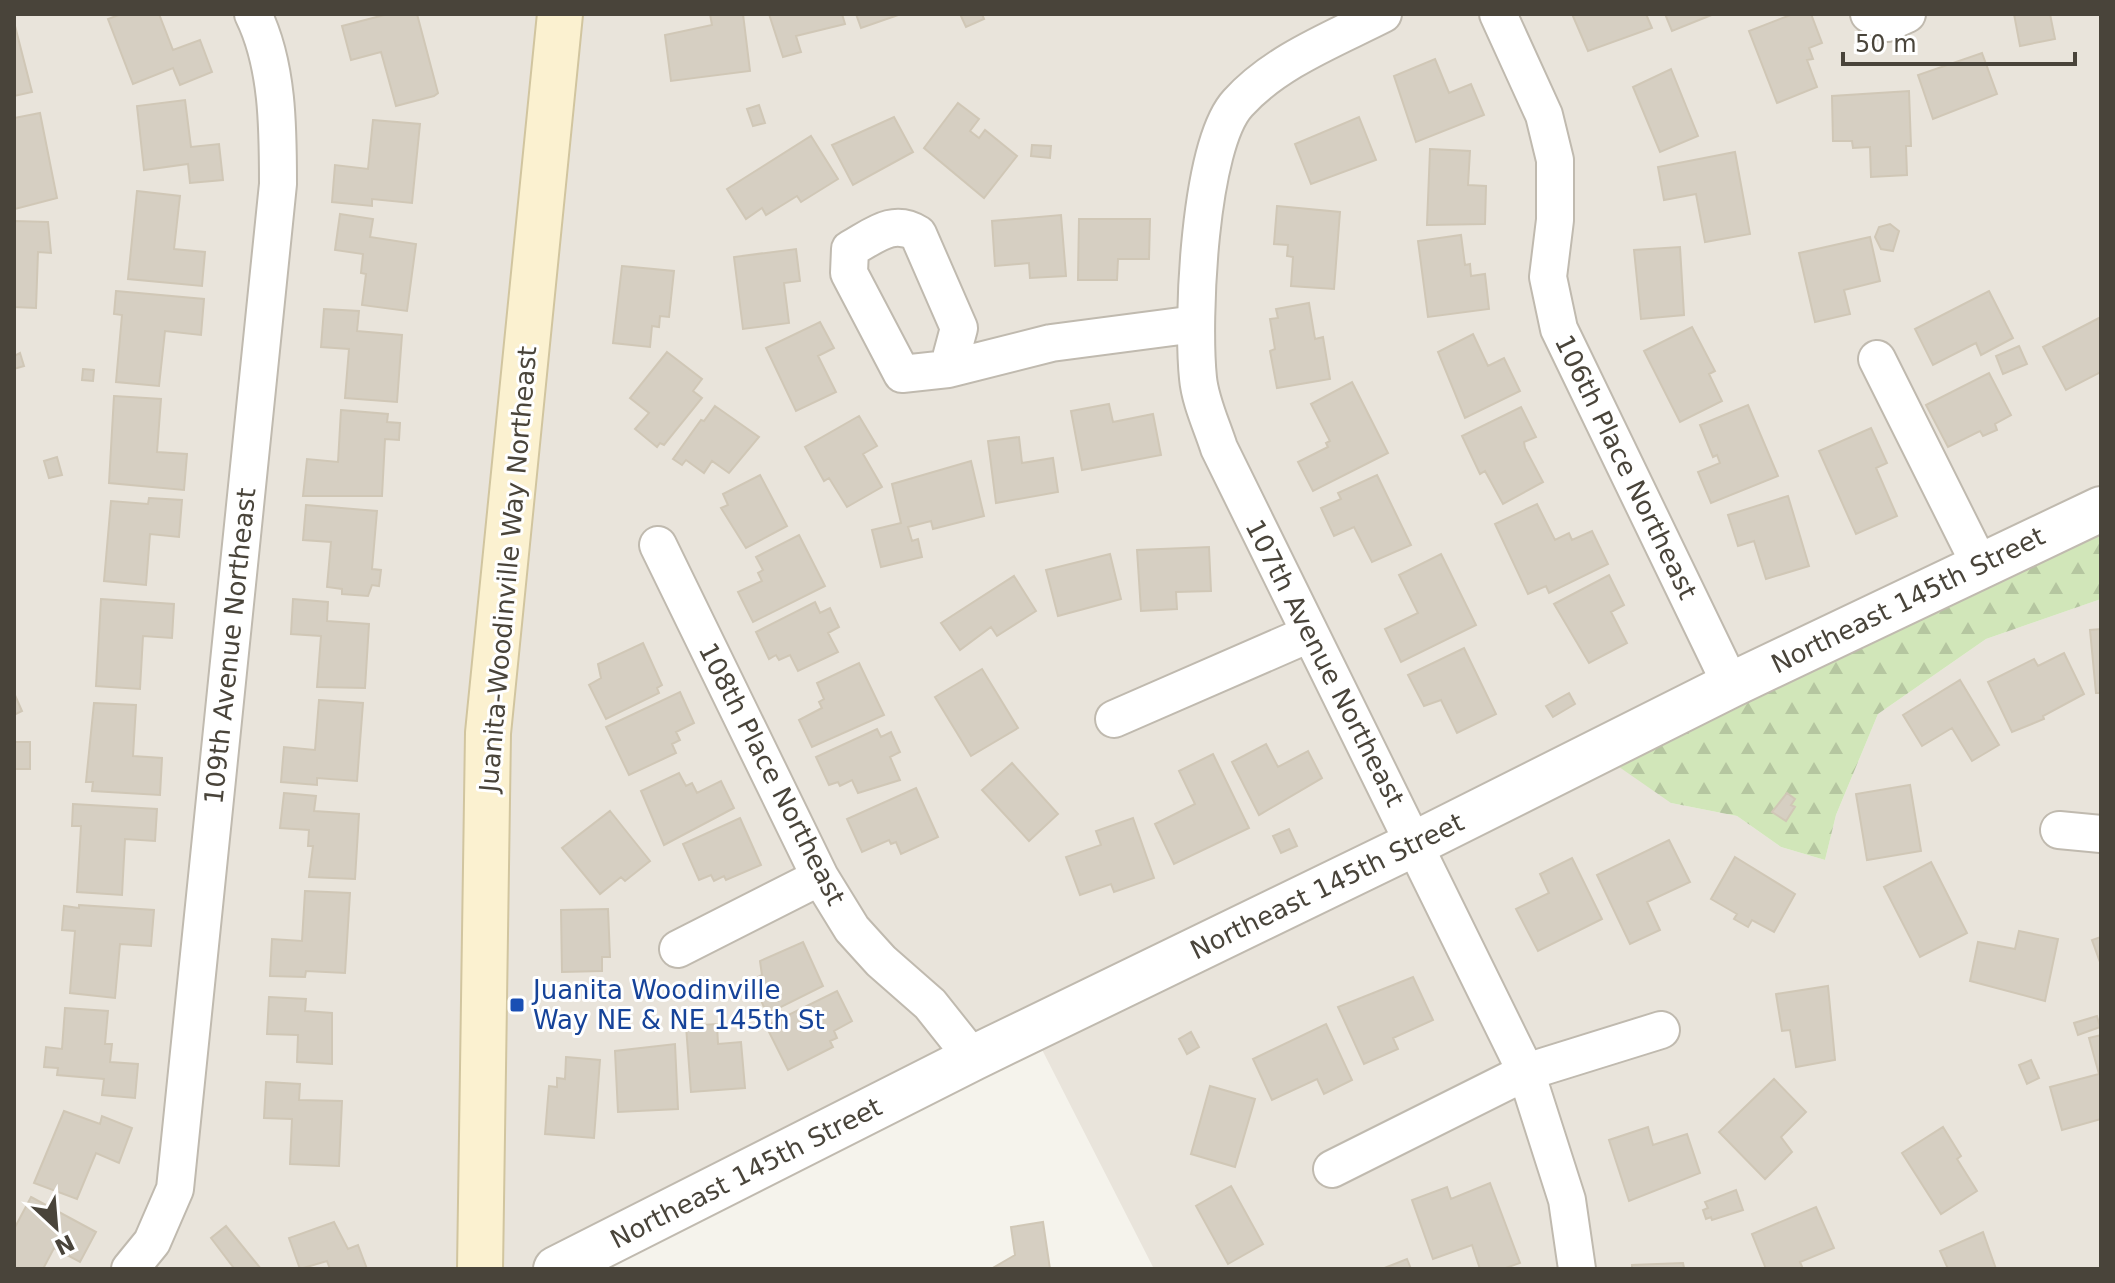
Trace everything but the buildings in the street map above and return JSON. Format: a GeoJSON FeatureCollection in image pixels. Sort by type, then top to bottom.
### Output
{"type":"FeatureCollection","features":[{"type":"Feature","properties":{"kind":"main road","name":"Juanita-Woodinville Way Northeast"},"geometry":{"type":"LineString","coordinates":[[480,1269],[488,733],[560,14]]}},
{"type":"Feature","properties":{"kind":"street","name":"109th Avenue Northeast"},"geometry":{"type":"LineString","coordinates":[[130,1269],[152,1242],[175,1189],[278,184],[278,115],[259,28],[253,14]]}},
{"type":"Feature","properties":{"kind":"street","name":"107th Avenue Northeast"},"geometry":{"type":"LineString","coordinates":[[1383,14],[1281,66],[1236,104],[1220,137],[1209,177],[1196,324],[1198,381],[1219,448],[1526,1072],[1567,1200],[1577,1269]]}},
{"type":"Feature","properties":{"kind":"street","name":"106th Place Northeast"},"geometry":{"type":"LineString","coordinates":[[1498,14],[1544,115],[1555,160],[1555,220],[1548,277],[1559,329],[1731,685]]}},
{"type":"Feature","properties":{"kind":"street"},"geometry":{"type":"LineString","coordinates":[[1869,14],[1887,23],[1907,14]]}},
{"type":"Feature","properties":{"kind":"street"},"geometry":{"type":"LineString","coordinates":[[948,369],[1051,343],[1196,324]]}},
{"type":"Feature","properties":{"kind":"street"},"geometry":{"type":"LineString","coordinates":[[1877,359],[1980,565]]}},
{"type":"Feature","properties":{"kind":"street","name":"Northeast 145th Street"},"geometry":{"type":"LineString","coordinates":[[556,1269],[973,1058],[1416,843],[1731,685],[2101,509]]}},
{"type":"Feature","properties":{"kind":"street","name":"108th Place Northeast"},"geometry":{"type":"LineString","coordinates":[[658,545],[820,877],[852,929],[881,961],[930,1004],[973,1058]]}},
{"type":"Feature","properties":{"kind":"street"},"geometry":{"type":"LineString","coordinates":[[1114,719],[1309,634]]}},
{"type":"Feature","properties":{"kind":"street"},"geometry":{"type":"LineString","coordinates":[[2059,830],[2101,834]]}},
{"type":"Feature","properties":{"kind":"street"},"geometry":{"type":"LineString","coordinates":[[678,949],[820,877]]}},
{"type":"Feature","properties":{"kind":"street"},"geometry":{"type":"LineString","coordinates":[[1332,1169],[1526,1072],[1661,1030]]}},
{"type":"Feature","properties":{"kind":"shaded area"},"geometry":{"type":"Polygon","coordinates":[[[14,14],[2101,14],[2101,509],[1671,803],[1737,816],[1781,847],[1825,860],[1836,815],[1878,714],[1986,639],[2101,599],[2101,1269],[1154,1269],[1032,1030],[556,1269],[14,1269],[14,14]]]}},
{"type":"Feature","properties":{"kind":"green space"},"geometry":{"type":"Polygon","coordinates":[[[2101,509],[2101,599],[1986,639],[1878,714],[1836,815],[1825,860],[1781,847],[1737,816],[1671,803],[1599,753],[2101,509]]]}},
{"type":"Feature","properties":{"kind":"place","name":"Juanita Woodinville Way NE & NE 145th St"},"geometry":{"type":"Point","coordinates":[517,1005]}}]}
